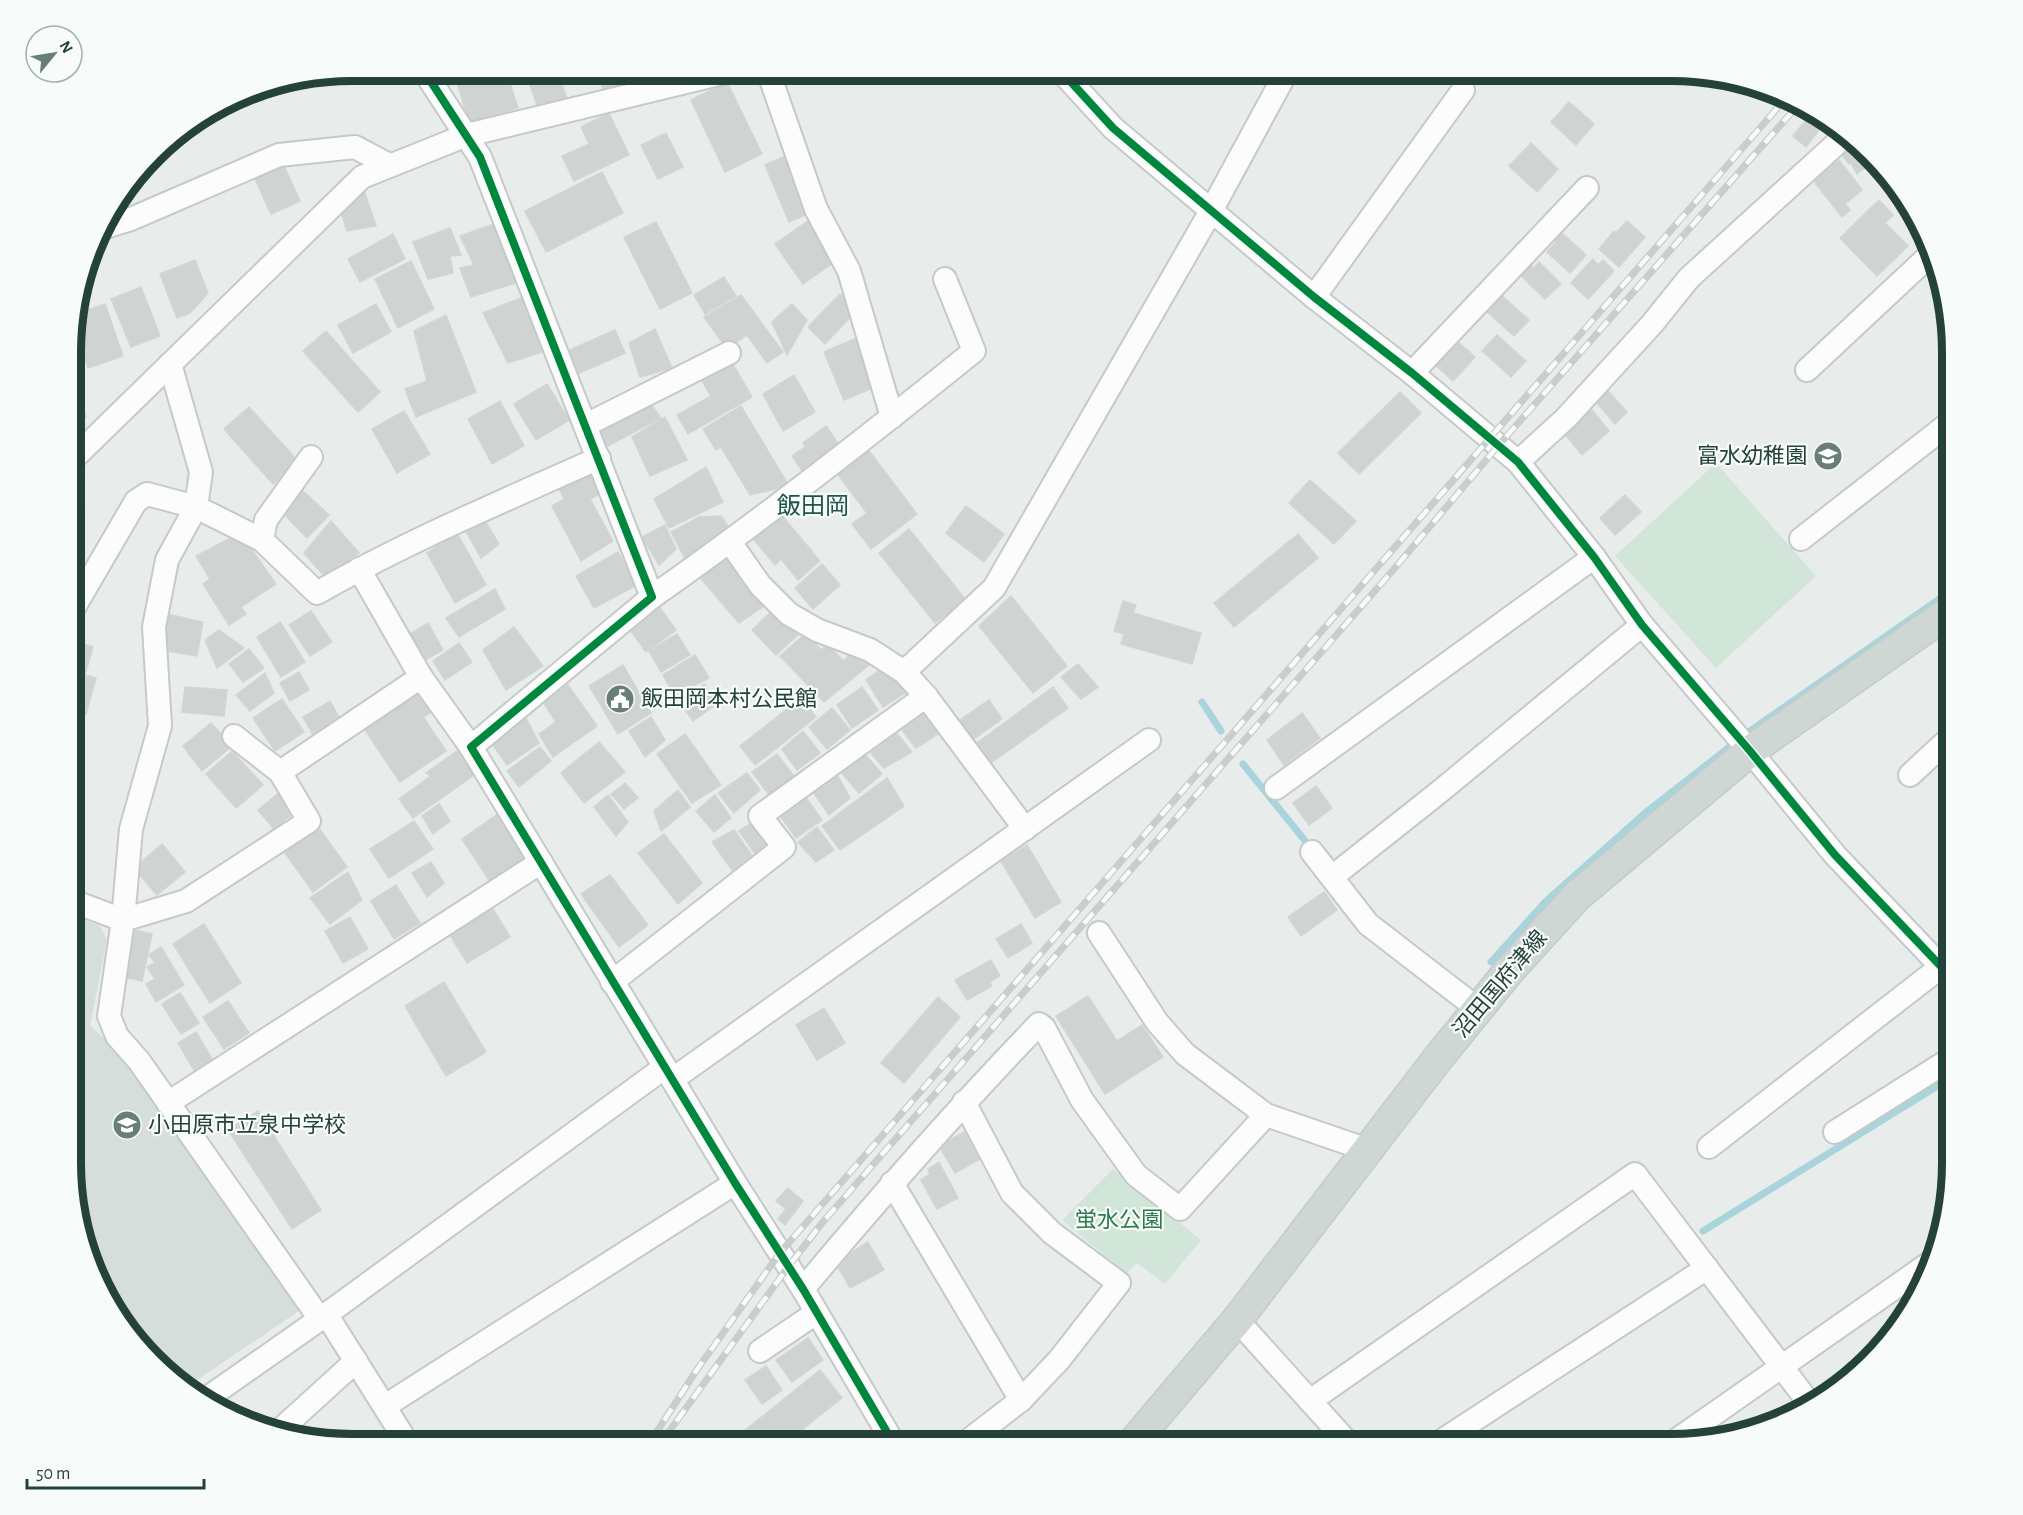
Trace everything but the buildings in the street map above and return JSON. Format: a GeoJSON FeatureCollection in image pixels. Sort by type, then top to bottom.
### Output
{"type":"FeatureCollection","features":[{"type":"Feature","properties":{"kind":"main road","name":"沼田国府津線"},"geometry":{"type":"LineString","coordinates":[[1140,1434],[1237,1320],[1478,1010],[1531,945],[1577,896],[1750,751],[1942,617]]}},
{"type":"Feature","properties":{"kind":"street"},"geometry":{"type":"LineString","coordinates":[[431,81],[480,157],[652,597]]}},
{"type":"Feature","properties":{"kind":"street"},"geometry":{"type":"LineString","coordinates":[[81,451],[363,177],[467,135],[690,81]]}},
{"type":"Feature","properties":{"kind":"street"},"geometry":{"type":"LineString","coordinates":[[771,81],[816,209],[849,271],[892,417]]}},
{"type":"Feature","properties":{"kind":"street"},"geometry":{"type":"LineString","coordinates":[[1070,81],[1113,128],[1211,212],[1314,297],[1412,373],[1518,462],[1594,557],[1642,625],[1835,855],[1942,967]]}},
{"type":"Feature","properties":{"kind":"street"},"geometry":{"type":"LineString","coordinates":[[904,672],[994,588],[1211,212],[1282,81]]}},
{"type":"Feature","properties":{"kind":"street"},"geometry":{"type":"LineString","coordinates":[[1314,297],[1463,90]]}},
{"type":"Feature","properties":{"kind":"street"},"geometry":{"type":"LineString","coordinates":[[1518,462],[1566,418],[1652,324],[1689,278],[1840,140]]}},
{"type":"Feature","properties":{"kind":"street"},"geometry":{"type":"LineString","coordinates":[[113,225],[131,219],[279,155],[355,147],[389,165]]}},
{"type":"Feature","properties":{"kind":"street"},"geometry":{"type":"LineString","coordinates":[[1412,373],[1587,188]]}},
{"type":"Feature","properties":{"kind":"street"},"geometry":{"type":"LineString","coordinates":[[1807,370],[1926,259]]}},
{"type":"Feature","properties":{"kind":"street"},"geometry":{"type":"LineString","coordinates":[[471,747],[652,597],[730,542],[975,351],[945,279]]}},
{"type":"Feature","properties":{"kind":"street"},"geometry":{"type":"LineString","coordinates":[[586,425],[729,353]]}},
{"type":"Feature","properties":{"kind":"street"},"geometry":{"type":"LineString","coordinates":[[170,364],[201,472],[196,507],[167,560],[154,627],[160,726],[131,829],[123,920],[109,1016],[117,1036],[139,1061],[356,1360],[402,1434]]}},
{"type":"Feature","properties":{"kind":"street"},"geometry":{"type":"LineString","coordinates":[[1801,539],[1942,429]]}},
{"type":"Feature","properties":{"kind":"street"},"geometry":{"type":"LineString","coordinates":[[262,540],[266,520],[311,457]]}},
{"type":"Feature","properties":{"kind":"street"},"geometry":{"type":"LineString","coordinates":[[81,597],[136,501],[147,494],[196,507],[262,540],[317,593],[359,569],[599,458]]}},
{"type":"Feature","properties":{"kind":"street"},"geometry":{"type":"LineString","coordinates":[[730,542],[760,585],[789,615],[817,630],[870,650],[904,672],[926,696],[1025,829]]}},
{"type":"Feature","properties":{"kind":"street"},"geometry":{"type":"LineString","coordinates":[[1276,788],[1594,557]]}},
{"type":"Feature","properties":{"kind":"street"},"geometry":{"type":"LineString","coordinates":[[359,569],[421,677],[471,747],[888,1434]]}},
{"type":"Feature","properties":{"kind":"street"},"geometry":{"type":"LineString","coordinates":[[1332,877],[1642,625]]}},
{"type":"Feature","properties":{"kind":"street"},"geometry":{"type":"LineString","coordinates":[[280,772],[421,677]]}},
{"type":"Feature","properties":{"kind":"street"},"geometry":{"type":"LineString","coordinates":[[612,982],[784,847],[760,816],[926,696]]}},
{"type":"Feature","properties":{"kind":"street"},"geometry":{"type":"LineString","coordinates":[[81,904],[123,920],[186,901],[309,821],[280,772],[234,736]]}},
{"type":"Feature","properties":{"kind":"street"},"geometry":{"type":"LineString","coordinates":[[212,1395],[669,1073],[1025,829],[1149,741]]}},
{"type":"Feature","properties":{"kind":"street"},"geometry":{"type":"LineString","coordinates":[[1910,776],[1942,746]]}},
{"type":"Feature","properties":{"kind":"street"},"geometry":{"type":"LineString","coordinates":[[1312,852],[1368,924],[1478,1010]]}},
{"type":"Feature","properties":{"kind":"street"},"geometry":{"type":"LineString","coordinates":[[168,1103],[541,862]]}},
{"type":"Feature","properties":{"kind":"street"},"geometry":{"type":"LineString","coordinates":[[1099,933],[1157,1022],[1185,1054],[1266,1115],[1368,1150]]}},
{"type":"Feature","properties":{"kind":"street"},"geometry":{"type":"LineString","coordinates":[[1709,1147],[1942,976]]}},
{"type":"Feature","properties":{"kind":"street"},"geometry":{"type":"LineString","coordinates":[[802,1289],[964,1102],[1039,1023],[1044,1028],[1082,1100],[1136,1175],[1180,1209],[1266,1115]]}},
{"type":"Feature","properties":{"kind":"street"},"geometry":{"type":"LineString","coordinates":[[1835,1132],[1942,1064]]}},
{"type":"Feature","properties":{"kind":"street"},"geometry":{"type":"LineString","coordinates":[[964,1102],[1012,1193],[1052,1233],[1119,1283],[1059,1360],[1021,1400],[977,1434]]}},
{"type":"Feature","properties":{"kind":"street"},"geometry":{"type":"LineString","coordinates":[[1310,1401],[1635,1174],[1806,1399]]}},
{"type":"Feature","properties":{"kind":"street"},"geometry":{"type":"LineString","coordinates":[[385,1406],[735,1183]]}},
{"type":"Feature","properties":{"kind":"street"},"geometry":{"type":"LineString","coordinates":[[892,1183],[1021,1400]]}},
{"type":"Feature","properties":{"kind":"street"},"geometry":{"type":"LineString","coordinates":[[1452,1434],[1707,1268]]}},
{"type":"Feature","properties":{"kind":"street"},"geometry":{"type":"LineString","coordinates":[[1686,1433],[1920,1270]]}},
{"type":"Feature","properties":{"kind":"street"},"geometry":{"type":"LineString","coordinates":[[760,1351],[816,1313]]}},
{"type":"Feature","properties":{"kind":"street"},"geometry":{"type":"LineString","coordinates":[[1237,1320],[1337,1434]]}},
{"type":"Feature","properties":{"kind":"street"},"geometry":{"type":"LineString","coordinates":[[285,1426],[356,1360]]}},
{"type":"Feature","properties":{"kind":"shaded area","name":"小田原市立泉中学校"},"geometry":{"type":"Polygon","coordinates":[[[81,919],[100,926],[107,940],[90,1026],[139,1067],[315,1300],[193,1383],[173,1367],[148,1342],[117,1299],[95,1250],[83,1199],[81,919]]]}},
{"type":"Feature","properties":{"kind":"green space"},"geometry":{"type":"Polygon","coordinates":[[[1716,463],[1816,576],[1716,668],[1615,556],[1716,463]]]}},
{"type":"Feature","properties":{"kind":"green space","name":"蛍水公園"},"geometry":{"type":"Polygon","coordinates":[[[1113,1169],[1201,1240],[1165,1284],[1137,1263],[1126,1273],[1062,1220],[1113,1169]]]}},
{"type":"Feature","properties":{"kind":"waterway"},"geometry":{"type":"LineString","coordinates":[[1491,962],[1546,901],[1645,813],[1750,731],[1942,597]]}},
{"type":"Feature","properties":{"kind":"waterway"},"geometry":{"type":"LineString","coordinates":[[1202,702],[1221,731]]}},
{"type":"Feature","properties":{"kind":"waterway"},"geometry":{"type":"LineString","coordinates":[[1243,764],[1306,842]]}},
{"type":"Feature","properties":{"kind":"waterway"},"geometry":{"type":"LineString","coordinates":[[1703,1231],[1942,1083]]}},
{"type":"Feature","properties":{"kind":"railway"},"geometry":{"type":"LineString","coordinates":[[655,1434],[696,1371],[779,1254],[1781,104]]}},
{"type":"Feature","properties":{"kind":"railway"},"geometry":{"type":"LineString","coordinates":[[667,1434],[822,1223],[1793,110]]}},
{"type":"Feature","properties":{"kind":"cycle path"},"geometry":{"type":"LineString","coordinates":[[431,81],[480,157],[652,597],[471,747],[735,1183],[803,1289],[888,1434]]}},
{"type":"Feature","properties":{"kind":"cycle path"},"geometry":{"type":"LineString","coordinates":[[1070,81],[1113,128],[1314,297],[1412,373],[1518,462],[1594,557],[1642,625],[1835,855],[1942,967]]}},
{"type":"Feature","properties":{"kind":"place","name":"富水幼稚園"},"geometry":{"type":"Point","coordinates":[1828,456]}},
{"type":"Feature","properties":{"kind":"place","name":"飯田岡本村公民館"},"geometry":{"type":"Point","coordinates":[620,699]}},
{"type":"Feature","properties":{"kind":"place","name":"小田原市立泉中学校"},"geometry":{"type":"Point","coordinates":[127,1125]}},
{"type":"Feature","properties":{"kind":"district","name":"飯田岡"},"geometry":{"type":"Point","coordinates":[813,507]}}]}
